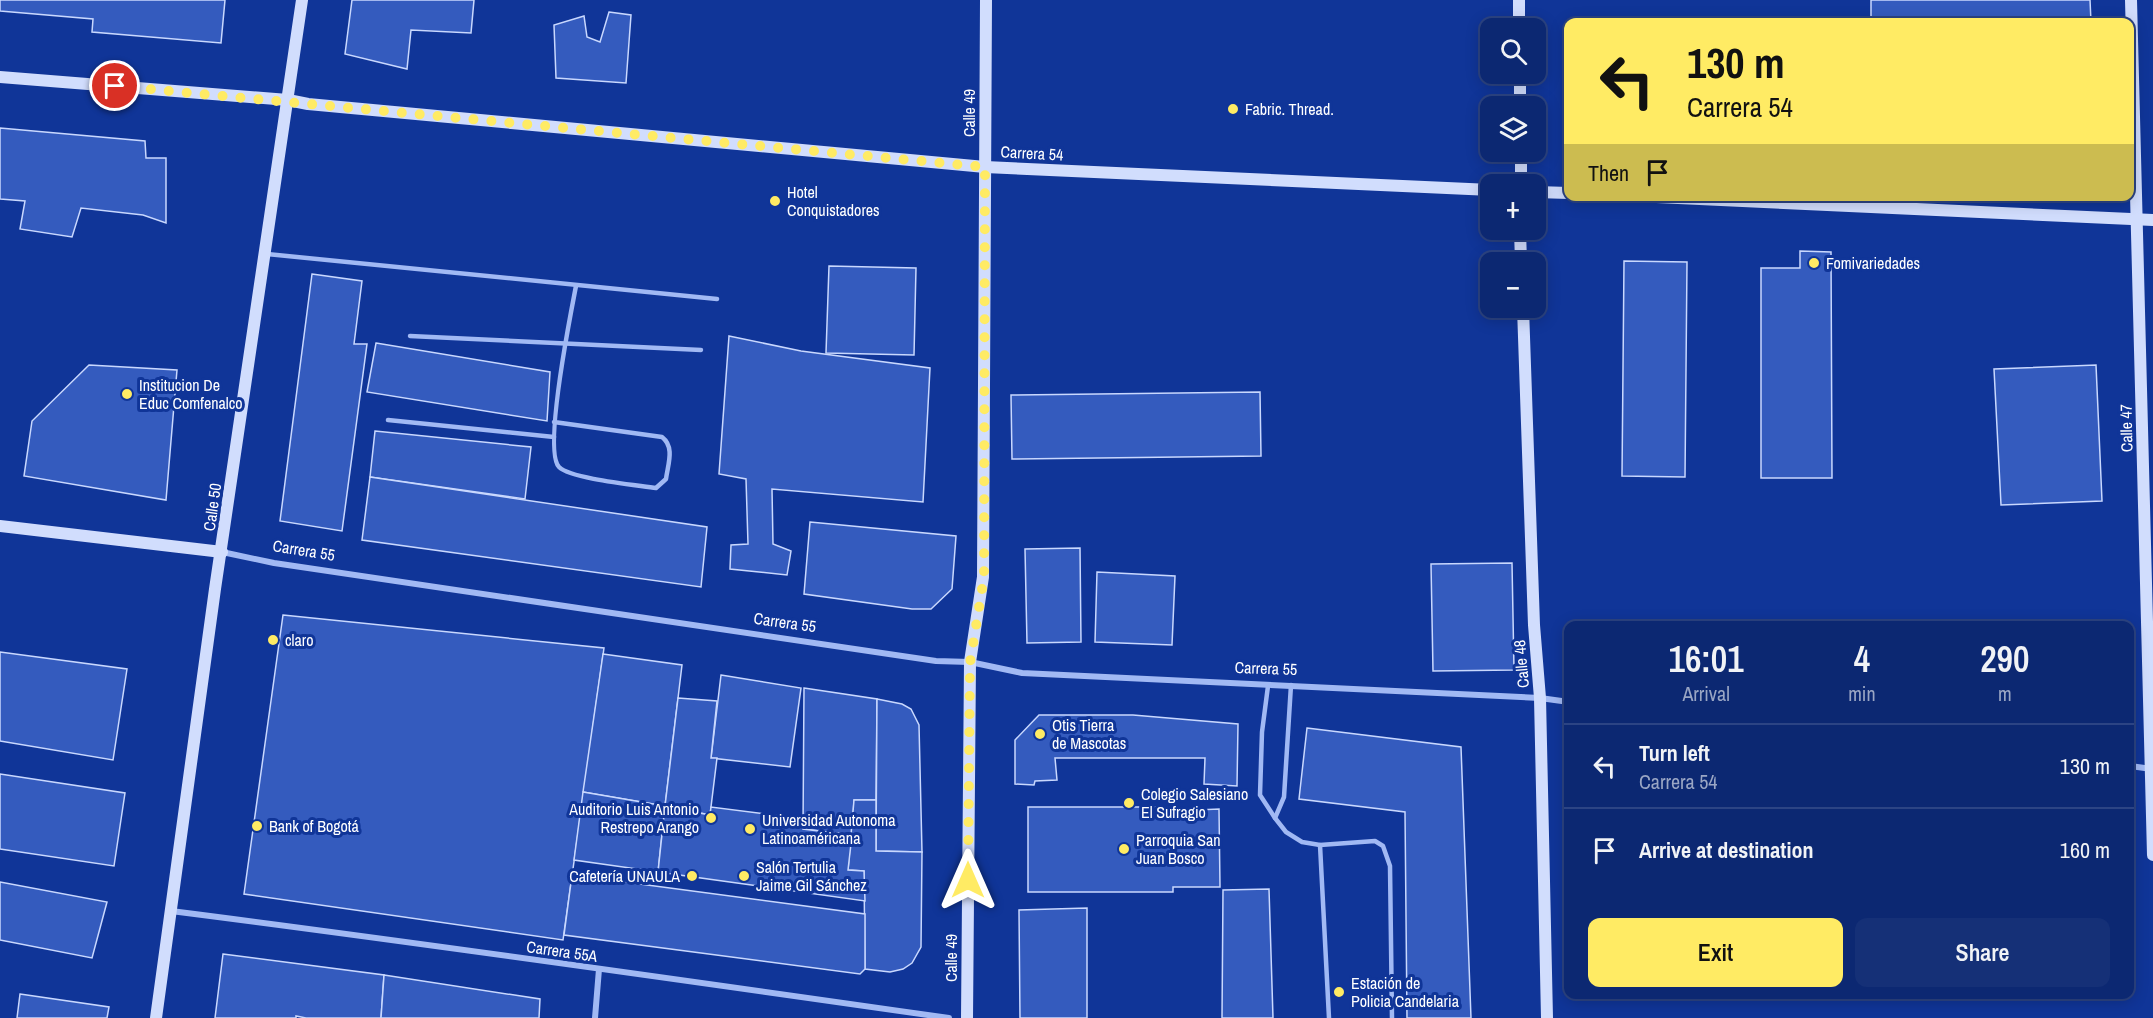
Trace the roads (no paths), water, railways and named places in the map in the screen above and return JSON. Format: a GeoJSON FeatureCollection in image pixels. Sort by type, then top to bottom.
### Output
{"type":"FeatureCollection","features":[{"type":"Feature","properties":{"kind":"street","name":"Calle 50"},"geometry":{"type":"LineString","coordinates":[[156,1018],[302,0]]}},
{"type":"Feature","properties":{"kind":"street","name":"Calle 49"},"geometry":{"type":"LineString","coordinates":[[967,1018],[970,663],[984,577],[986,0]]}},
{"type":"Feature","properties":{"kind":"street"},"geometry":{"type":"LineString","coordinates":[[1519,0],[1519,18]]}},
{"type":"Feature","properties":{"kind":"street","name":"Calle 47"},"geometry":{"type":"LineString","coordinates":[[2132,0],[2132,18]]}},
{"type":"Feature","properties":{"kind":"street","name":"Carrera 54"},"geometry":{"type":"LineString","coordinates":[[0,77],[288,100],[985,167],[1480,190]]}},
{"type":"Feature","properties":{"kind":"street","name":"Calle 47"},"geometry":{"type":"LineString","coordinates":[[2134,88],[2153,855]]}},
{"type":"Feature","properties":{"kind":"street"},"geometry":{"type":"LineString","coordinates":[[1546,193],[1564,194]]}},
{"type":"Feature","properties":{"kind":"street"},"geometry":{"type":"LineString","coordinates":[[1744,201],[2153,220]]}},
{"type":"Feature","properties":{"kind":"street","name":"Calle 48"},"geometry":{"type":"LineString","coordinates":[[1523,318],[1534,625],[1540,698],[1547,1018]]}},
{"type":"Feature","properties":{"kind":"street","name":"Carrera 55"},"geometry":{"type":"LineString","coordinates":[[0,526],[222,552],[936,661],[970,663],[1022,673],[1540,698],[1564,701]]}},
{"type":"Feature","properties":{"kind":"street"},"geometry":{"type":"LineString","coordinates":[[2134,767],[2152,770]]}},
{"type":"Feature","properties":{"kind":"street","name":"Carrera 55A"},"geometry":{"type":"LineString","coordinates":[[171,911],[677,978],[949,1018]]}},
{"type":"Feature","properties":{"kind":"street"},"geometry":{"type":"LineString","coordinates":[[595,1018],[599,969]]}},
{"type":"Feature","properties":{"kind":"lane"},"geometry":{"type":"LineString","coordinates":[[267,254],[717,299]]}},
{"type":"Feature","properties":{"kind":"lane"},"geometry":{"type":"LineString","coordinates":[[554,422],[662,437],[669,442],[670,448],[666,479],[656,488],[580,476],[559,467],[555,459],[554,422],[576,286]]}},
{"type":"Feature","properties":{"kind":"lane"},"geometry":{"type":"LineString","coordinates":[[410,336],[700,350]]}},
{"type":"Feature","properties":{"kind":"lane"},"geometry":{"type":"LineString","coordinates":[[388,420],[554,437]]}},
{"type":"Feature","properties":{"kind":"lane"},"geometry":{"type":"LineString","coordinates":[[1275,818],[1284,797],[1291,685]]}},
{"type":"Feature","properties":{"kind":"lane"},"geometry":{"type":"LineString","coordinates":[[1268,686],[1262,732],[1260,795],[1275,818],[1286,832],[1302,842],[1320,845],[1375,842],[1383,846],[1390,866],[1392,1018]]}},
{"type":"Feature","properties":{"kind":"lane"},"geometry":{"type":"LineString","coordinates":[[1320,845],[1329,1018]]}},
{"type":"Feature","properties":{"kind":"place","name":"Fabric. Thread."},"geometry":{"type":"Point","coordinates":[1233,109]}},
{"type":"Feature","properties":{"kind":"place","name":"Hotel Conquistadores"},"geometry":{"type":"Point","coordinates":[775,201]}},
{"type":"Feature","properties":{"kind":"place","name":"Fomivariedades"},"geometry":{"type":"Point","coordinates":[1814,263]}},
{"type":"Feature","properties":{"kind":"place","name":"Institucion De Educ Comfenalco"},"geometry":{"type":"Point","coordinates":[127,394]}},
{"type":"Feature","properties":{"kind":"place","name":"claro"},"geometry":{"type":"Point","coordinates":[273,640]}},
{"type":"Feature","properties":{"kind":"place","name":"Otis Tierra de Mascotas"},"geometry":{"type":"Point","coordinates":[1040,734]}},
{"type":"Feature","properties":{"kind":"place","name":"Colegio Salesiano El Sufragio"},"geometry":{"type":"Point","coordinates":[1129,803]}},
{"type":"Feature","properties":{"kind":"place","name":"Auditorio Luis Antonio Restrepo Arango"},"geometry":{"type":"Point","coordinates":[711,818]}},
{"type":"Feature","properties":{"kind":"place","name":"Bank of Bogotá"},"geometry":{"type":"Point","coordinates":[257,826]}},
{"type":"Feature","properties":{"kind":"place","name":"Universidad Autonoma Latinoaméricana"},"geometry":{"type":"Point","coordinates":[750,829]}},
{"type":"Feature","properties":{"kind":"place","name":"Parroquia San Juan Bosco"},"geometry":{"type":"Point","coordinates":[1124,849]}},
{"type":"Feature","properties":{"kind":"place","name":"Cafetería UNAULA"},"geometry":{"type":"Point","coordinates":[692,876]}},
{"type":"Feature","properties":{"kind":"place","name":"Salón Tertulia Jaime Gil Sánchez"},"geometry":{"type":"Point","coordinates":[744,876]}},
{"type":"Feature","properties":{"kind":"place","name":"Estación de Policia Candelaria"},"geometry":{"type":"Point","coordinates":[1339,992]}}]}
